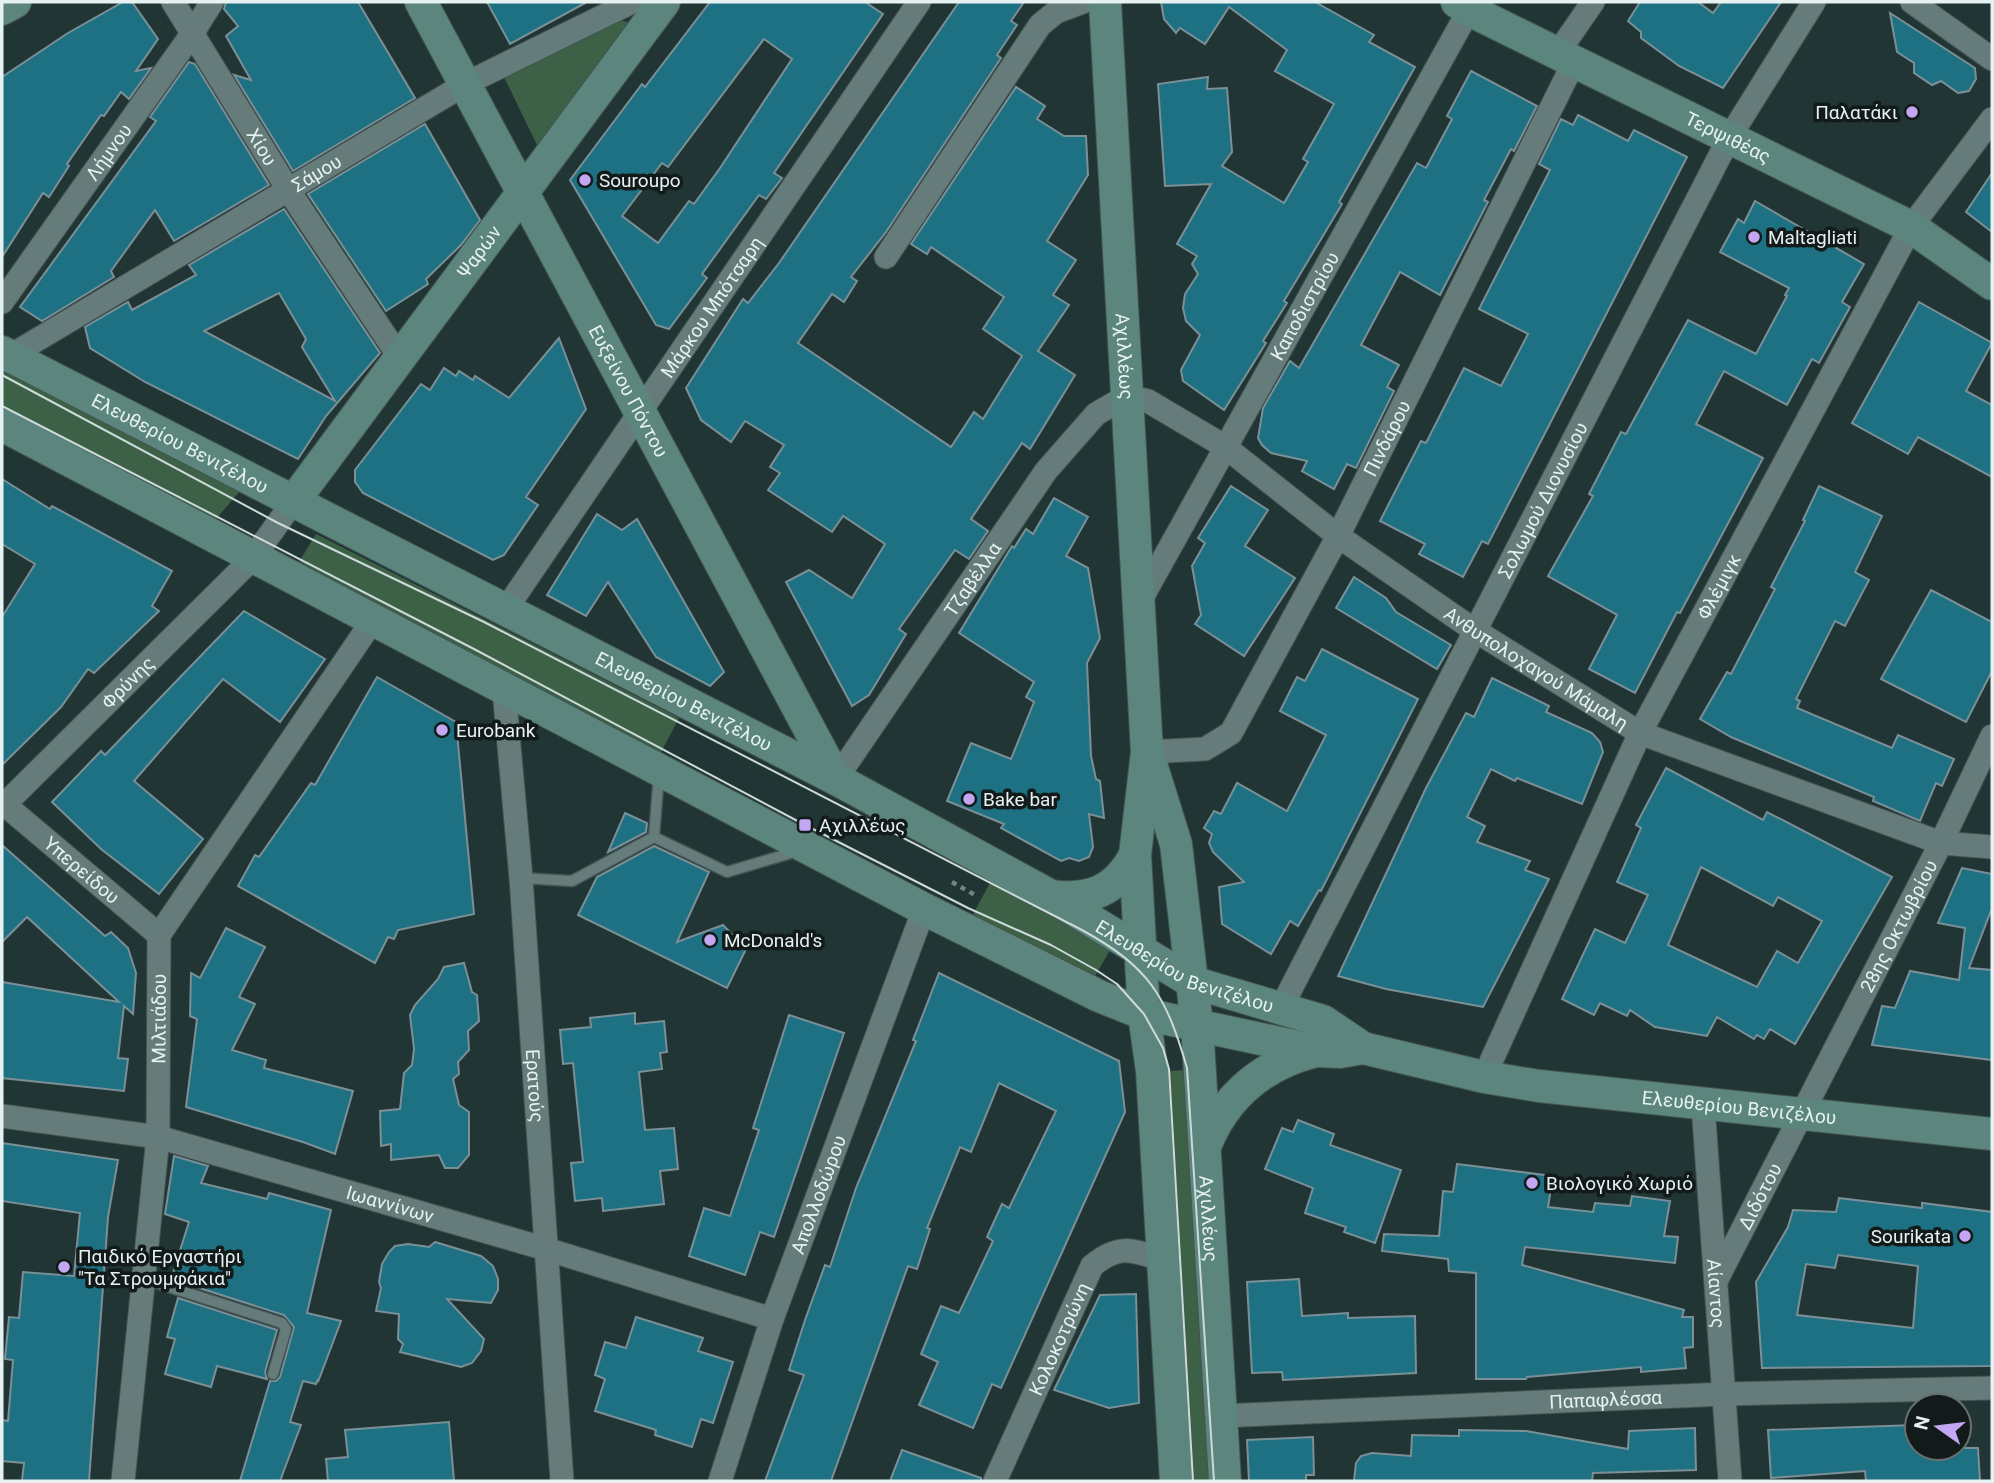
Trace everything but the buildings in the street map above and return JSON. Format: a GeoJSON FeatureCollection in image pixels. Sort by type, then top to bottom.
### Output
{"type":"FeatureCollection","features":[{"type":"Feature","properties":{"kind":"street"},"geometry":{"type":"LineString","coordinates":[[2,9],[15,2]]}},
{"type":"Feature","properties":{"kind":"street","name":"Χίου"},"geometry":{"type":"LineString","coordinates":[[173,2],[289,191],[400,358]]}},
{"type":"Feature","properties":{"kind":"street","name":"Λήμνου"},"geometry":{"type":"LineString","coordinates":[[2,302],[212,2]]}},
{"type":"Feature","properties":{"kind":"street","name":"Ευξείνου Πόντου"},"geometry":{"type":"LineString","coordinates":[[421,2],[467,83],[835,779]]}},
{"type":"Feature","properties":{"kind":"street","name":"Σάμου"},"geometry":{"type":"LineString","coordinates":[[6,354],[289,191],[467,83],[632,2]]}},
{"type":"Feature","properties":{"kind":"street","name":"Ψαρών"},"geometry":{"type":"LineString","coordinates":[[293,502],[664,2]]}},
{"type":"Feature","properties":{"kind":"street","name":"Μάρκου Μπότσαρη"},"geometry":{"type":"LineString","coordinates":[[504,612],[919,2]]}},
{"type":"Feature","properties":{"kind":"street"},"geometry":{"type":"LineString","coordinates":[[886,257],[1040,25],[1056,12],[1083,2]]}},
{"type":"Feature","properties":{"kind":"street","name":"Αχιλλέως"},"geometry":{"type":"LineString","coordinates":[[1105,2],[1147,752],[1135,855],[1144,1014],[1152,1070],[1176,1481]]}},
{"type":"Feature","properties":{"kind":"street","name":"Πινδάρου"},"geometry":{"type":"LineString","coordinates":[[1147,752],[1205,748],[1231,733],[1338,536],[1593,2]]}},
{"type":"Feature","properties":{"kind":"street","name":"Σολωμού Διονυσίου"},"geometry":{"type":"LineString","coordinates":[[1282,1006],[1729,138],[1814,2]]}},
{"type":"Feature","properties":{"kind":"street"},"geometry":{"type":"LineString","coordinates":[[1912,2],[1992,59]]}},
{"type":"Feature","properties":{"kind":"street","name":"Τερψιθέας"},"geometry":{"type":"LineString","coordinates":[[1463,6],[1910,227],[1992,284]]}},
{"type":"Feature","properties":{"kind":"street","name":"Καποδιστρίου"},"geometry":{"type":"LineString","coordinates":[[1139,603],[1463,6]]}},
{"type":"Feature","properties":{"kind":"street","name":"Φλέμιγκ"},"geometry":{"type":"LineString","coordinates":[[1484,1077],[1640,733],[1910,227],[1992,119]]}},
{"type":"Feature","properties":{"kind":"street","name":"Ελευθερίου Βενιζέλου"},"geometry":{"type":"LineString","coordinates":[[6,354],[504,612],[835,779],[1051,896],[1192,982],[1282,1006],[1323,1021],[1363,1048],[1484,1077],[1703,1105],[1992,1134]]}},
{"type":"Feature","properties":{"kind":"street","name":"Ανθυπολοχαγού Μάμαλη"},"geometry":{"type":"LineString","coordinates":[[1128,396],[1148,401],[1224,446],[1338,536],[1474,630],[1640,733],[1941,843],[1992,847]]}},
{"type":"Feature","properties":{"kind":"street","name":"Τζαβέλλα"},"geometry":{"type":"LineString","coordinates":[[835,779],[1046,471],[1096,414],[1128,396]]}},
{"type":"Feature","properties":{"kind":"street","name":"Ελευθερίου Βενιζέλου"},"geometry":{"type":"LineString","coordinates":[[2,425],[807,848],[935,900],[1099,996],[1144,1014],[1317,1051],[1340,1052],[1363,1048]]}},
{"type":"Feature","properties":{"kind":"street","name":"Φρύνης"},"geometry":{"type":"LineString","coordinates":[[3,806],[253,558],[293,502]]}},
{"type":"Feature","properties":{"kind":"street"},"geometry":{"type":"LineString","coordinates":[[159,935],[373,620]]}},
{"type":"Feature","properties":{"kind":"street","name":"Ερατούς"},"geometry":{"type":"LineString","coordinates":[[504,690],[521,877],[562,1481]]}},
{"type":"Feature","properties":{"kind":"street","name":"28ης Οκτωβρίου"},"geometry":{"type":"LineString","coordinates":[[1804,1114],[1992,736]]}},
{"type":"Feature","properties":{"kind":"street","name":"Αχιλλέως"},"geometry":{"type":"LineString","coordinates":[[1147,752],[1176,844],[1197,1025],[1225,1481]]}},
{"type":"Feature","properties":{"kind":"street","name":"Υπερείδου"},"geometry":{"type":"LineString","coordinates":[[3,806],[159,935]]}},
{"type":"Feature","properties":{"kind":"street"},"geometry":{"type":"LineString","coordinates":[[1051,896],[1072,899],[1101,893],[1122,876],[1135,855]]}},
{"type":"Feature","properties":{"kind":"street","name":"Απολλοδώρου"},"geometry":{"type":"LineString","coordinates":[[720,1481],[772,1320],[935,900]]}},
{"type":"Feature","properties":{"kind":"street","name":"Μιλτιάδου"},"geometry":{"type":"LineString","coordinates":[[123,1481],[158,1137],[159,935]]}},
{"type":"Feature","properties":{"kind":"street"},"geometry":{"type":"LineString","coordinates":[[1205,1146],[1219,1116],[1244,1087],[1278,1064],[1317,1051]]}},
{"type":"Feature","properties":{"kind":"street","name":"Αίαντος"},"geometry":{"type":"LineString","coordinates":[[1703,1105],[1730,1481]]}},
{"type":"Feature","properties":{"kind":"street","name":"Διδότου"},"geometry":{"type":"LineString","coordinates":[[1717,1279],[1804,1114]]}},
{"type":"Feature","properties":{"kind":"street","name":"Ιωαννίνων"},"geometry":{"type":"LineString","coordinates":[[2,1116],[158,1137],[546,1250],[772,1320]]}},
{"type":"Feature","properties":{"kind":"street","name":"Κολοκοτρώνη"},"geometry":{"type":"LineString","coordinates":[[995,1481],[1093,1266],[1107,1253],[1131,1249],[1163,1260]]}},
{"type":"Feature","properties":{"kind":"street","name":"Παπαφλέσσα"},"geometry":{"type":"LineString","coordinates":[[1221,1416],[1725,1394],[1992,1388]]}},
{"type":"Feature","properties":{"kind":"lane"},"geometry":{"type":"LineString","coordinates":[[654,837],[659,771]]}},
{"type":"Feature","properties":{"kind":"lane"},"geometry":{"type":"LineString","coordinates":[[521,877],[572,881],[654,837]]}},
{"type":"Feature","properties":{"kind":"lane"},"geometry":{"type":"LineString","coordinates":[[654,837],[727,872],[807,848]]}},
{"type":"Feature","properties":{"kind":"lane"},"geometry":{"type":"LineString","coordinates":[[144,1279],[282,1323],[286,1329],[273,1374]]}},
{"type":"Feature","properties":{"kind":"path"},"geometry":{"type":"LineString","coordinates":[[935,900],[953,882],[957,873]]}},
{"type":"Feature","properties":{"kind":"path"},"geometry":{"type":"LineString","coordinates":[[953,882],[975,895]]}},
{"type":"Feature","properties":{"kind":"green space"},"geometry":{"type":"Polygon","coordinates":[[[611,19],[628,22],[628,32],[537,145],[502,73],[611,19]]]}},
{"type":"Feature","properties":{"kind":"green space"},"geometry":{"type":"Polygon","coordinates":[[[2,363],[240,491],[210,526],[2,416],[2,363]]]}},
{"type":"Feature","properties":{"kind":"green space"},"geometry":{"type":"Polygon","coordinates":[[[316,534],[679,718],[657,760],[294,570],[316,534]]]}},
{"type":"Feature","properties":{"kind":"green space"},"geometry":{"type":"Polygon","coordinates":[[[993,877],[1114,943],[1091,983],[969,922],[993,877]]]}},
{"type":"Feature","properties":{"kind":"green space"},"geometry":{"type":"Polygon","coordinates":[[[1192,1070],[1218,1481],[1188,1481],[1163,1071],[1192,1070]]]}},
{"type":"Feature","properties":{"kind":"tram line"},"geometry":{"type":"LineString","coordinates":[[2,375],[278,523],[484,622],[1082,930],[1124,957],[1152,986],[1162,1002],[1187,1068],[1214,1481]]}},
{"type":"Feature","properties":{"kind":"tram line"},"geometry":{"type":"LineString","coordinates":[[2,406],[474,649],[805,825],[968,908],[1051,945],[1117,984],[1144,1014],[1163,1048],[1169,1069],[1193,1481]]}},
{"type":"Feature","properties":{"kind":"place","name":"Παλατάκι"},"geometry":{"type":"Point","coordinates":[1912,112]}},
{"type":"Feature","properties":{"kind":"place","name":"Souroupo"},"geometry":{"type":"Point","coordinates":[585,180]}},
{"type":"Feature","properties":{"kind":"place","name":"Maltagliati"},"geometry":{"type":"Point","coordinates":[1754,237]}},
{"type":"Feature","properties":{"kind":"place","name":"Eurobank"},"geometry":{"type":"Point","coordinates":[442,730]}},
{"type":"Feature","properties":{"kind":"place","name":"Bake bar"},"geometry":{"type":"Point","coordinates":[969,799]}},
{"type":"Feature","properties":{"kind":"place","name":"Αχιλλέως"},"geometry":{"type":"Point","coordinates":[805,825]}},
{"type":"Feature","properties":{"kind":"place","name":"McDonald's"},"geometry":{"type":"Point","coordinates":[710,940]}},
{"type":"Feature","properties":{"kind":"place","name":"Βιολογικό Χωριό"},"geometry":{"type":"Point","coordinates":[1532,1183]}},
{"type":"Feature","properties":{"kind":"place","name":"Sourikata"},"geometry":{"type":"Point","coordinates":[1965,1236]}},
{"type":"Feature","properties":{"kind":"place","name":"Παιδικό Εργαστήρι \"Τα Στρουμφάκια\""},"geometry":{"type":"Point","coordinates":[64,1267]}}]}
